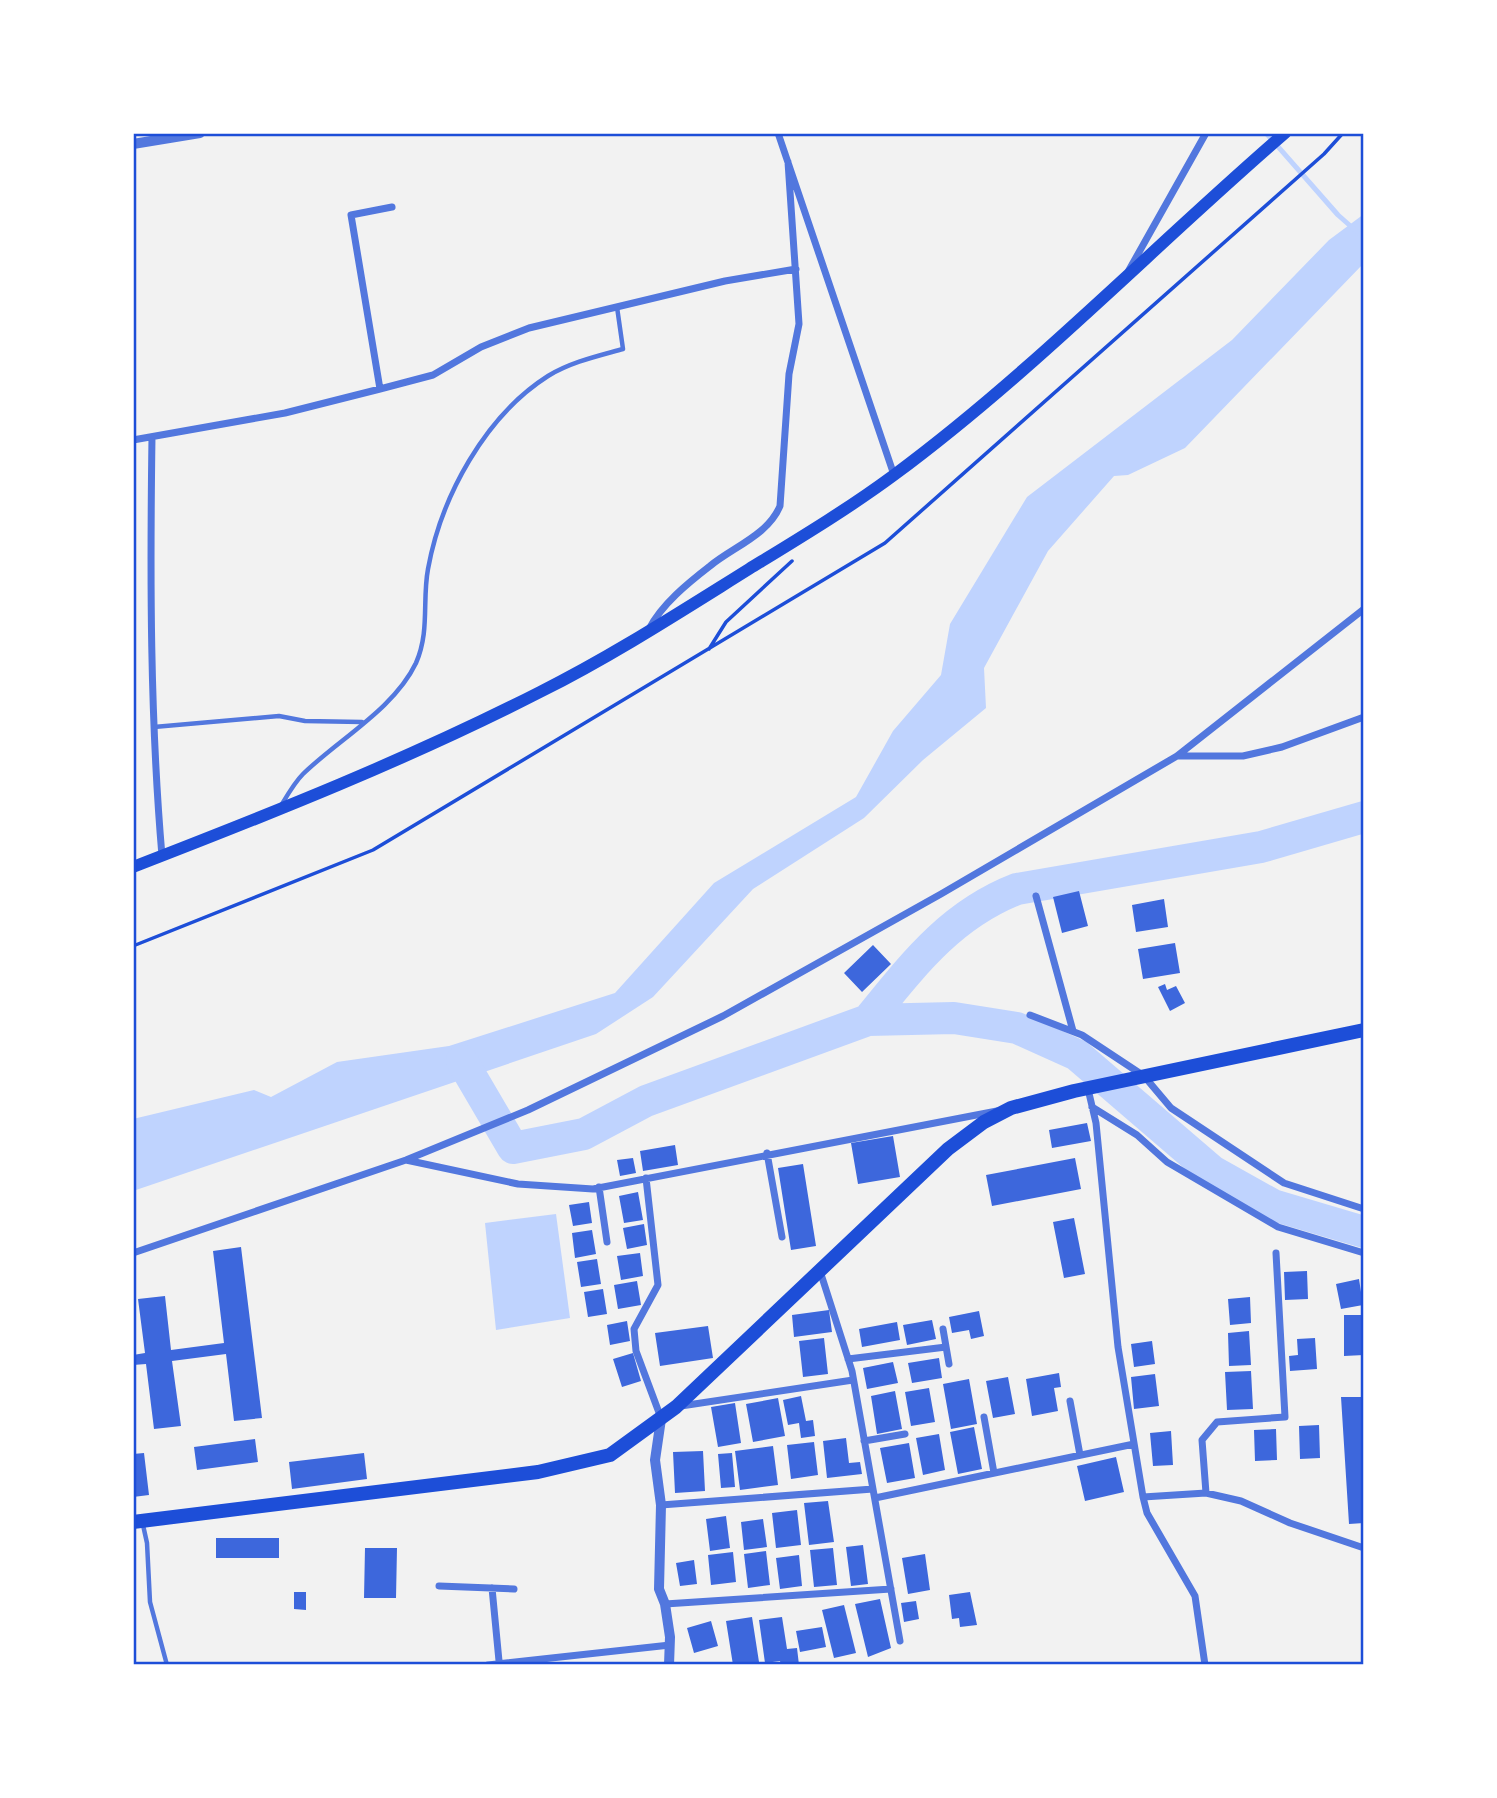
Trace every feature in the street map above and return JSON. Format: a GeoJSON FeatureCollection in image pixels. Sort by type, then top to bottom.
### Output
{"type":"FeatureCollection","features":[{"type":"Feature","properties":{"kind":"main road"},"geometry":{"type":"LineString","coordinates":[[133,867],[470,727],[647,633],[894,475],[1077,322],[1285,133]]}},
{"type":"Feature","properties":{"kind":"main road"},"geometry":{"type":"LineString","coordinates":[[137,1522],[567,1467],[610,1455],[676,1407],[948,1149],[984,1122],[1011,1108],[1088,1088],[1364,1030]]}},
{"type":"Feature","properties":{"kind":"street"},"geometry":{"type":"LineString","coordinates":[[133,144],[200,133]]}},
{"type":"Feature","properties":{"kind":"street"},"geometry":{"type":"LineString","coordinates":[[778,133],[894,475]]}},
{"type":"Feature","properties":{"kind":"street"},"geometry":{"type":"LineString","coordinates":[[1127,274],[1206,133]]}},
{"type":"Feature","properties":{"kind":"street"},"geometry":{"type":"LineString","coordinates":[[647,633],[657,614],[709,566],[774,520],[780,506],[789,374],[799,324],[788,162]]}},
{"type":"Feature","properties":{"kind":"street"},"geometry":{"type":"LineString","coordinates":[[380,389],[351,215],[391,207]]}},
{"type":"Feature","properties":{"kind":"street"},"geometry":{"type":"LineString","coordinates":[[133,440],[285,414],[433,375],[481,347],[529,328],[796,269]]}},
{"type":"Feature","properties":{"kind":"street"},"geometry":{"type":"LineString","coordinates":[[152,437],[150,577],[153,727],[162,856]]}},
{"type":"Feature","properties":{"kind":"street"},"geometry":{"type":"LineString","coordinates":[[133,1253],[406,1160],[528,1110],[723,1016],[941,894],[1177,756],[1364,609]]}},
{"type":"Feature","properties":{"kind":"street"},"geometry":{"type":"LineString","coordinates":[[1177,756],[1243,756],[1282,747],[1364,717]]}},
{"type":"Feature","properties":{"kind":"street"},"geometry":{"type":"LineString","coordinates":[[1036,896],[1073,1031]]}},
{"type":"Feature","properties":{"kind":"street"},"geometry":{"type":"LineString","coordinates":[[1030,1015],[1073,1031],[1140,1077],[1171,1108],[1284,1183],[1364,1209]]}},
{"type":"Feature","properties":{"kind":"street"},"geometry":{"type":"LineString","coordinates":[[1088,1088],[1118,1347],[1143,1497],[1147,1513],[1195,1596],[1205,1665]]}},
{"type":"Feature","properties":{"kind":"street"},"geometry":{"type":"LineString","coordinates":[[1092,1107],[1137,1135],[1167,1162],[1278,1227],[1364,1253]]}},
{"type":"Feature","properties":{"kind":"street"},"geometry":{"type":"LineString","coordinates":[[406,1160],[518,1184],[599,1187],[1011,1108]]}},
{"type":"Feature","properties":{"kind":"street"},"geometry":{"type":"LineString","coordinates":[[767,1153],[782,1237]]}},
{"type":"Feature","properties":{"kind":"street"},"geometry":{"type":"LineString","coordinates":[[646,1178],[658,1285],[634,1329],[636,1351],[662,1419],[655,1460],[661,1505],[659,1589],[665,1604],[670,1645],[669,1665]]}},
{"type":"Feature","properties":{"kind":"street"},"geometry":{"type":"LineString","coordinates":[[599,1187],[607,1242]]}},
{"type":"Feature","properties":{"kind":"street"},"geometry":{"type":"LineString","coordinates":[[1206,1493],[1202,1440],[1217,1422],[1285,1417],[1276,1253]]}},
{"type":"Feature","properties":{"kind":"street"},"geometry":{"type":"LineString","coordinates":[[819,1270],[853,1380],[900,1641]]}},
{"type":"Feature","properties":{"kind":"street"},"geometry":{"type":"LineString","coordinates":[[943,1329],[948,1364]]}},
{"type":"Feature","properties":{"kind":"street"},"geometry":{"type":"LineString","coordinates":[[848,1359],[946,1347]]}},
{"type":"Feature","properties":{"kind":"street"},"geometry":{"type":"LineString","coordinates":[[676,1407],[853,1380]]}},
{"type":"Feature","properties":{"kind":"street"},"geometry":{"type":"LineString","coordinates":[[1070,1401],[1080,1455]]}},
{"type":"Feature","properties":{"kind":"street"},"geometry":{"type":"LineString","coordinates":[[984,1417],[994,1473]]}},
{"type":"Feature","properties":{"kind":"street"},"geometry":{"type":"LineString","coordinates":[[864,1441],[905,1434]]}},
{"type":"Feature","properties":{"kind":"street"},"geometry":{"type":"LineString","coordinates":[[875,1499],[1134,1444]]}},
{"type":"Feature","properties":{"kind":"street"},"geometry":{"type":"LineString","coordinates":[[661,1505],[873,1489]]}},
{"type":"Feature","properties":{"kind":"street"},"geometry":{"type":"LineString","coordinates":[[1143,1497],[1206,1493],[1241,1501],[1290,1523],[1364,1548]]}},
{"type":"Feature","properties":{"kind":"street"},"geometry":{"type":"LineString","coordinates":[[439,1586],[514,1589]]}},
{"type":"Feature","properties":{"kind":"street"},"geometry":{"type":"LineString","coordinates":[[492,1588],[499,1661]]}},
{"type":"Feature","properties":{"kind":"street"},"geometry":{"type":"LineString","coordinates":[[665,1604],[891,1589]]}},
{"type":"Feature","properties":{"kind":"street"},"geometry":{"type":"LineString","coordinates":[[488,1665],[499,1661],[670,1645]]}},
{"type":"Feature","properties":{"kind":"lane"},"geometry":{"type":"LineString","coordinates":[[279,808],[301,776],[396,690],[415,663],[426,629],[427,571],[436,536],[449,502],[474,454],[502,416],[548,376],[578,362],[623,349],[617,307]]}},
{"type":"Feature","properties":{"kind":"lane"},"geometry":{"type":"LineString","coordinates":[[153,727],[279,716],[305,721],[363,722]]}},
{"type":"Feature","properties":{"kind":"lane"},"geometry":{"type":"LineString","coordinates":[[137,1522],[147,1542],[150,1602],[167,1665]]}},
{"type":"Feature","properties":{"kind":"path"},"geometry":{"type":"LineString","coordinates":[[133,946],[373,850],[885,543],[1324,154],[1343,133]]}},
{"type":"Feature","properties":{"kind":"path"},"geometry":{"type":"LineString","coordinates":[[707,652],[726,622],[794,560]]}},
{"type":"Feature","properties":{"kind":"water"},"geometry":{"type":"Polygon","coordinates":[[[1364,214],[1364,263],[1185,448],[1128,475],[1114,476],[1048,551],[984,668],[986,708],[923,760],[864,818],[753,889],[653,997],[596,1034],[133,1191],[133,1119],[254,1090],[271,1097],[337,1062],[449,1046],[615,993],[714,883],[856,797],[893,731],[941,675],[950,624],[1027,497],[1232,340],[1329,240],[1364,214]]]}},
{"type":"Feature","properties":{"kind":"water"},"geometry":{"type":"Polygon","coordinates":[[[556,1214],[570,1318],[496,1330],[485,1223],[556,1214]]]}},
{"type":"Feature","properties":{"kind":"building"},"geometry":{"type":"Polygon","coordinates":[[[1079,891],[1088,926],[1062,933],[1053,897],[1079,891]]]}},
{"type":"Feature","properties":{"kind":"building"},"geometry":{"type":"Polygon","coordinates":[[[1164,899],[1168,927],[1136,932],[1132,905],[1164,899]]]}},
{"type":"Feature","properties":{"kind":"building"},"geometry":{"type":"Polygon","coordinates":[[[1175,943],[1180,973],[1143,979],[1138,949],[1175,943]]]}},
{"type":"Feature","properties":{"kind":"building"},"geometry":{"type":"Polygon","coordinates":[[[873,945],[891,964],[862,992],[844,973],[873,945]]]}},
{"type":"Feature","properties":{"kind":"building"},"geometry":{"type":"Polygon","coordinates":[[[1165,984],[1167,990],[1176,986],[1185,1003],[1170,1011],[1158,987],[1165,984]]]}},
{"type":"Feature","properties":{"kind":"building"},"geometry":{"type":"Polygon","coordinates":[[[1087,1123],[1091,1141],[1052,1148],[1049,1130],[1087,1123]]]}},
{"type":"Feature","properties":{"kind":"building"},"geometry":{"type":"Polygon","coordinates":[[[893,1136],[900,1177],[858,1184],[851,1143],[893,1136]]]}},
{"type":"Feature","properties":{"kind":"building"},"geometry":{"type":"Polygon","coordinates":[[[675,1145],[678,1165],[643,1171],[640,1151],[675,1145]]]}},
{"type":"Feature","properties":{"kind":"building"},"geometry":{"type":"Polygon","coordinates":[[[633,1158],[636,1173],[620,1176],[617,1160],[633,1158]]]}},
{"type":"Feature","properties":{"kind":"building"},"geometry":{"type":"Polygon","coordinates":[[[1075,1158],[1081,1189],[992,1206],[986,1175],[1075,1158]]]}},
{"type":"Feature","properties":{"kind":"building"},"geometry":{"type":"Polygon","coordinates":[[[803,1164],[816,1246],[791,1250],[778,1168],[803,1164]]]}},
{"type":"Feature","properties":{"kind":"building"},"geometry":{"type":"Polygon","coordinates":[[[638,1192],[643,1220],[624,1223],[619,1196],[638,1192]]]}},
{"type":"Feature","properties":{"kind":"building"},"geometry":{"type":"Polygon","coordinates":[[[589,1202],[592,1223],[573,1226],[569,1205],[589,1202]]]}},
{"type":"Feature","properties":{"kind":"building"},"geometry":{"type":"Polygon","coordinates":[[[1074,1218],[1085,1274],[1064,1278],[1053,1222],[1074,1218]]]}},
{"type":"Feature","properties":{"kind":"building"},"geometry":{"type":"Polygon","coordinates":[[[644,1224],[647,1245],[627,1249],[623,1228],[644,1224]]]}},
{"type":"Feature","properties":{"kind":"building"},"geometry":{"type":"Polygon","coordinates":[[[592,1230],[596,1254],[575,1258],[572,1233],[592,1230]]]}},
{"type":"Feature","properties":{"kind":"building"},"geometry":{"type":"Polygon","coordinates":[[[241,1247],[262,1418],[234,1421],[226,1354],[172,1361],[181,1426],[154,1429],[146,1364],[133,1365],[133,1355],[145,1353],[138,1299],[165,1296],[171,1350],[224,1343],[213,1251],[241,1247]]]}},
{"type":"Feature","properties":{"kind":"building"},"geometry":{"type":"Polygon","coordinates":[[[640,1253],[643,1276],[621,1280],[617,1256],[640,1253]]]}},
{"type":"Feature","properties":{"kind":"building"},"geometry":{"type":"Polygon","coordinates":[[[597,1259],[601,1284],[581,1287],[577,1262],[597,1259]]]}},
{"type":"Feature","properties":{"kind":"building"},"geometry":{"type":"Polygon","coordinates":[[[1307,1271],[1308,1299],[1285,1300],[1284,1272],[1307,1271]]]}},
{"type":"Feature","properties":{"kind":"building"},"geometry":{"type":"Polygon","coordinates":[[[1359,1279],[1363,1305],[1341,1309],[1336,1284],[1359,1279]]]}},
{"type":"Feature","properties":{"kind":"building"},"geometry":{"type":"Polygon","coordinates":[[[637,1281],[641,1305],[618,1309],[614,1285],[637,1281]]]}},
{"type":"Feature","properties":{"kind":"building"},"geometry":{"type":"Polygon","coordinates":[[[603,1289],[607,1314],[588,1317],[584,1292],[603,1289]]]}},
{"type":"Feature","properties":{"kind":"building"},"geometry":{"type":"Polygon","coordinates":[[[1250,1297],[1251,1323],[1230,1325],[1228,1299],[1250,1297]]]}},
{"type":"Feature","properties":{"kind":"building"},"geometry":{"type":"Polygon","coordinates":[[[829,1310],[832,1332],[794,1337],[792,1315],[829,1310]]]}},
{"type":"Feature","properties":{"kind":"building"},"geometry":{"type":"Polygon","coordinates":[[[979,1311],[984,1336],[971,1339],[969,1330],[952,1333],[949,1317],[979,1311]]]}},
{"type":"Feature","properties":{"kind":"building"},"geometry":{"type":"Polygon","coordinates":[[[1344,1315],[1364,1315],[1364,1355],[1344,1356],[1344,1315]]]}},
{"type":"Feature","properties":{"kind":"building"},"geometry":{"type":"Polygon","coordinates":[[[932,1320],[936,1339],[907,1345],[903,1325],[932,1320]]]}},
{"type":"Feature","properties":{"kind":"building"},"geometry":{"type":"Polygon","coordinates":[[[627,1321],[630,1341],[610,1345],[607,1325],[627,1321]]]}},
{"type":"Feature","properties":{"kind":"building"},"geometry":{"type":"Polygon","coordinates":[[[897,1322],[900,1340],[862,1347],[859,1329],[897,1322]]]}},
{"type":"Feature","properties":{"kind":"building"},"geometry":{"type":"Polygon","coordinates":[[[708,1326],[713,1358],[660,1366],[655,1333],[708,1326]]]}},
{"type":"Feature","properties":{"kind":"building"},"geometry":{"type":"Polygon","coordinates":[[[1249,1331],[1251,1365],[1229,1366],[1228,1333],[1249,1331]]]}},
{"type":"Feature","properties":{"kind":"building"},"geometry":{"type":"Polygon","coordinates":[[[824,1338],[828,1374],[803,1377],[799,1341],[824,1338]]]}},
{"type":"Feature","properties":{"kind":"building"},"geometry":{"type":"Polygon","coordinates":[[[1315,1338],[1317,1369],[1290,1371],[1289,1356],[1298,1355],[1297,1339],[1315,1338]]]}},
{"type":"Feature","properties":{"kind":"building"},"geometry":{"type":"Polygon","coordinates":[[[1152,1341],[1155,1364],[1134,1367],[1131,1344],[1152,1341]]]}},
{"type":"Feature","properties":{"kind":"building"},"geometry":{"type":"Polygon","coordinates":[[[633,1353],[641,1381],[622,1387],[613,1359],[633,1353]]]}},
{"type":"Feature","properties":{"kind":"building"},"geometry":{"type":"Polygon","coordinates":[[[939,1358],[942,1378],[912,1383],[908,1363],[939,1358]]]}},
{"type":"Feature","properties":{"kind":"building"},"geometry":{"type":"Polygon","coordinates":[[[893,1362],[898,1383],[867,1389],[863,1368],[893,1362]]]}},
{"type":"Feature","properties":{"kind":"building"},"geometry":{"type":"Polygon","coordinates":[[[1251,1371],[1253,1409],[1227,1410],[1225,1372],[1251,1371]]]}},
{"type":"Feature","properties":{"kind":"building"},"geometry":{"type":"Polygon","coordinates":[[[1059,1373],[1061,1387],[1054,1388],[1058,1411],[1032,1416],[1026,1379],[1059,1373]]]}},
{"type":"Feature","properties":{"kind":"building"},"geometry":{"type":"Polygon","coordinates":[[[1155,1374],[1159,1406],[1134,1409],[1131,1377],[1155,1374]]]}},
{"type":"Feature","properties":{"kind":"building"},"geometry":{"type":"Polygon","coordinates":[[[1008,1377],[1015,1414],[993,1418],[986,1381],[1008,1377]]]}},
{"type":"Feature","properties":{"kind":"building"},"geometry":{"type":"Polygon","coordinates":[[[969,1379],[977,1424],[951,1429],[943,1384],[969,1379]]]}},
{"type":"Feature","properties":{"kind":"building"},"geometry":{"type":"Polygon","coordinates":[[[929,1388],[935,1422],[911,1426],[905,1392],[929,1388]]]}},
{"type":"Feature","properties":{"kind":"building"},"geometry":{"type":"Polygon","coordinates":[[[895,1391],[902,1429],[877,1434],[871,1396],[895,1391]]]}},
{"type":"Feature","properties":{"kind":"building"},"geometry":{"type":"Polygon","coordinates":[[[801,1396],[806,1421],[813,1420],[815,1436],[801,1438],[799,1423],[788,1425],[783,1400],[801,1396]]]}},
{"type":"Feature","properties":{"kind":"building"},"geometry":{"type":"Polygon","coordinates":[[[1341,1397],[1364,1397],[1364,1523],[1349,1524],[1341,1397]]]}},
{"type":"Feature","properties":{"kind":"building"},"geometry":{"type":"Polygon","coordinates":[[[778,1398],[785,1436],[753,1442],[746,1404],[778,1398]]]}},
{"type":"Feature","properties":{"kind":"building"},"geometry":{"type":"Polygon","coordinates":[[[735,1403],[741,1443],[718,1447],[711,1407],[735,1403]]]}},
{"type":"Feature","properties":{"kind":"building"},"geometry":{"type":"Polygon","coordinates":[[[1319,1425],[1320,1458],[1300,1459],[1299,1426],[1319,1425]]]}},
{"type":"Feature","properties":{"kind":"building"},"geometry":{"type":"Polygon","coordinates":[[[974,1427],[982,1469],[958,1474],[950,1432],[974,1427]]]}},
{"type":"Feature","properties":{"kind":"building"},"geometry":{"type":"Polygon","coordinates":[[[1276,1429],[1277,1460],[1255,1461],[1254,1430],[1276,1429]]]}},
{"type":"Feature","properties":{"kind":"building"},"geometry":{"type":"Polygon","coordinates":[[[1171,1431],[1173,1465],[1153,1466],[1150,1433],[1171,1431]]]}},
{"type":"Feature","properties":{"kind":"building"},"geometry":{"type":"Polygon","coordinates":[[[939,1434],[945,1470],[923,1475],[916,1438],[939,1434]]]}},
{"type":"Feature","properties":{"kind":"building"},"geometry":{"type":"Polygon","coordinates":[[[846,1438],[849,1463],[860,1462],[862,1474],[827,1478],[823,1441],[846,1438]]]}},
{"type":"Feature","properties":{"kind":"building"},"geometry":{"type":"Polygon","coordinates":[[[255,1439],[258,1462],[197,1470],[194,1447],[255,1439]]]}},
{"type":"Feature","properties":{"kind":"building"},"geometry":{"type":"Polygon","coordinates":[[[814,1442],[818,1475],[791,1479],[787,1445],[814,1442]]]}},
{"type":"Feature","properties":{"kind":"building"},"geometry":{"type":"Polygon","coordinates":[[[909,1443],[915,1478],[887,1483],[880,1448],[909,1443]]]}},
{"type":"Feature","properties":{"kind":"building"},"geometry":{"type":"Polygon","coordinates":[[[773,1446],[778,1485],[740,1490],[735,1451],[773,1446]]]}},
{"type":"Feature","properties":{"kind":"building"},"geometry":{"type":"Polygon","coordinates":[[[703,1451],[705,1491],[675,1493],[673,1452],[703,1451]]]}},
{"type":"Feature","properties":{"kind":"building"},"geometry":{"type":"Polygon","coordinates":[[[144,1453],[149,1495],[133,1497],[133,1454],[144,1453]]]}},
{"type":"Feature","properties":{"kind":"building"},"geometry":{"type":"Polygon","coordinates":[[[364,1453],[367,1479],[292,1489],[289,1462],[364,1453]]]}},
{"type":"Feature","properties":{"kind":"building"},"geometry":{"type":"Polygon","coordinates":[[[732,1453],[735,1487],[721,1488],[718,1454],[732,1453]]]}},
{"type":"Feature","properties":{"kind":"building"},"geometry":{"type":"Polygon","coordinates":[[[1116,1457],[1124,1492],[1085,1501],[1077,1466],[1116,1457]]]}},
{"type":"Feature","properties":{"kind":"building"},"geometry":{"type":"Polygon","coordinates":[[[828,1501],[834,1542],[809,1545],[804,1503],[828,1501]]]}},
{"type":"Feature","properties":{"kind":"building"},"geometry":{"type":"Polygon","coordinates":[[[797,1510],[801,1545],[776,1548],[772,1513],[797,1510]]]}},
{"type":"Feature","properties":{"kind":"building"},"geometry":{"type":"Polygon","coordinates":[[[726,1516],[730,1548],[710,1551],[706,1519],[726,1516]]]}},
{"type":"Feature","properties":{"kind":"building"},"geometry":{"type":"Polygon","coordinates":[[[763,1519],[767,1547],[744,1550],[741,1522],[763,1519]]]}},
{"type":"Feature","properties":{"kind":"building"},"geometry":{"type":"Polygon","coordinates":[[[216,1538],[279,1538],[279,1558],[216,1558],[216,1538]]]}},
{"type":"Feature","properties":{"kind":"building"},"geometry":{"type":"Polygon","coordinates":[[[863,1545],[868,1584],[851,1586],[846,1547],[863,1545]]]}},
{"type":"Feature","properties":{"kind":"building"},"geometry":{"type":"Polygon","coordinates":[[[365,1548],[397,1548],[396,1598],[364,1598],[365,1548]]]}},
{"type":"Feature","properties":{"kind":"building"},"geometry":{"type":"Polygon","coordinates":[[[833,1548],[837,1585],[814,1587],[810,1550],[833,1548]]]}},
{"type":"Feature","properties":{"kind":"building"},"geometry":{"type":"Polygon","coordinates":[[[766,1551],[770,1585],[748,1588],[744,1554],[766,1551]]]}},
{"type":"Feature","properties":{"kind":"building"},"geometry":{"type":"Polygon","coordinates":[[[733,1552],[736,1582],[711,1585],[708,1555],[733,1552]]]}},
{"type":"Feature","properties":{"kind":"building"},"geometry":{"type":"Polygon","coordinates":[[[925,1554],[930,1590],[908,1594],[902,1558],[925,1554]]]}},
{"type":"Feature","properties":{"kind":"building"},"geometry":{"type":"Polygon","coordinates":[[[799,1555],[802,1586],[780,1589],[776,1558],[799,1555]]]}},
{"type":"Feature","properties":{"kind":"building"},"geometry":{"type":"Polygon","coordinates":[[[694,1560],[697,1584],[680,1586],[676,1563],[694,1560]]]}},
{"type":"Feature","properties":{"kind":"building"},"geometry":{"type":"Polygon","coordinates":[[[294,1592],[306,1592],[306,1610],[294,1609],[294,1592]]]}},
{"type":"Feature","properties":{"kind":"building"},"geometry":{"type":"Polygon","coordinates":[[[970,1592],[977,1625],[960,1627],[959,1618],[952,1619],[949,1595],[970,1592]]]}},
{"type":"Feature","properties":{"kind":"building"},"geometry":{"type":"Polygon","coordinates":[[[880,1599],[891,1648],[868,1657],[855,1604],[880,1599]]]}},
{"type":"Feature","properties":{"kind":"building"},"geometry":{"type":"Polygon","coordinates":[[[916,1601],[919,1619],[904,1622],[901,1603],[916,1601]]]}},
{"type":"Feature","properties":{"kind":"building"},"geometry":{"type":"Polygon","coordinates":[[[844,1605],[856,1653],[834,1658],[822,1610],[844,1605]]]}},
{"type":"Feature","properties":{"kind":"building"},"geometry":{"type":"Polygon","coordinates":[[[752,1617],[759,1662],[733,1665],[726,1621],[752,1617]]]}},
{"type":"Feature","properties":{"kind":"building"},"geometry":{"type":"Polygon","coordinates":[[[782,1617],[787,1649],[797,1648],[799,1665],[781,1665],[780,1661],[765,1663],[759,1620],[782,1617]]]}},
{"type":"Feature","properties":{"kind":"building"},"geometry":{"type":"Polygon","coordinates":[[[711,1621],[718,1646],[694,1653],[687,1628],[711,1621]]]}},
{"type":"Feature","properties":{"kind":"building"},"geometry":{"type":"Polygon","coordinates":[[[822,1627],[826,1647],[800,1652],[796,1631],[822,1627]]]}},
{"type":"Feature","properties":{"kind":"waterway"},"geometry":{"type":"LineString","coordinates":[[1266,133],[1338,215],[1364,238]]}},
{"type":"Feature","properties":{"kind":"waterway"},"geometry":{"type":"LineString","coordinates":[[868,1020],[900,980],[952,928],[993,900],[1017,889],[1261,847],[1364,817]]}},
{"type":"Feature","properties":{"kind":"waterway"},"geometry":{"type":"LineString","coordinates":[[462,1061],[513,1148],[584,1134],[646,1101],[868,1020],[954,1018],[1017,1028],[1077,1055],[1212,1171],[1273,1205],[1364,1232]]}}]}
